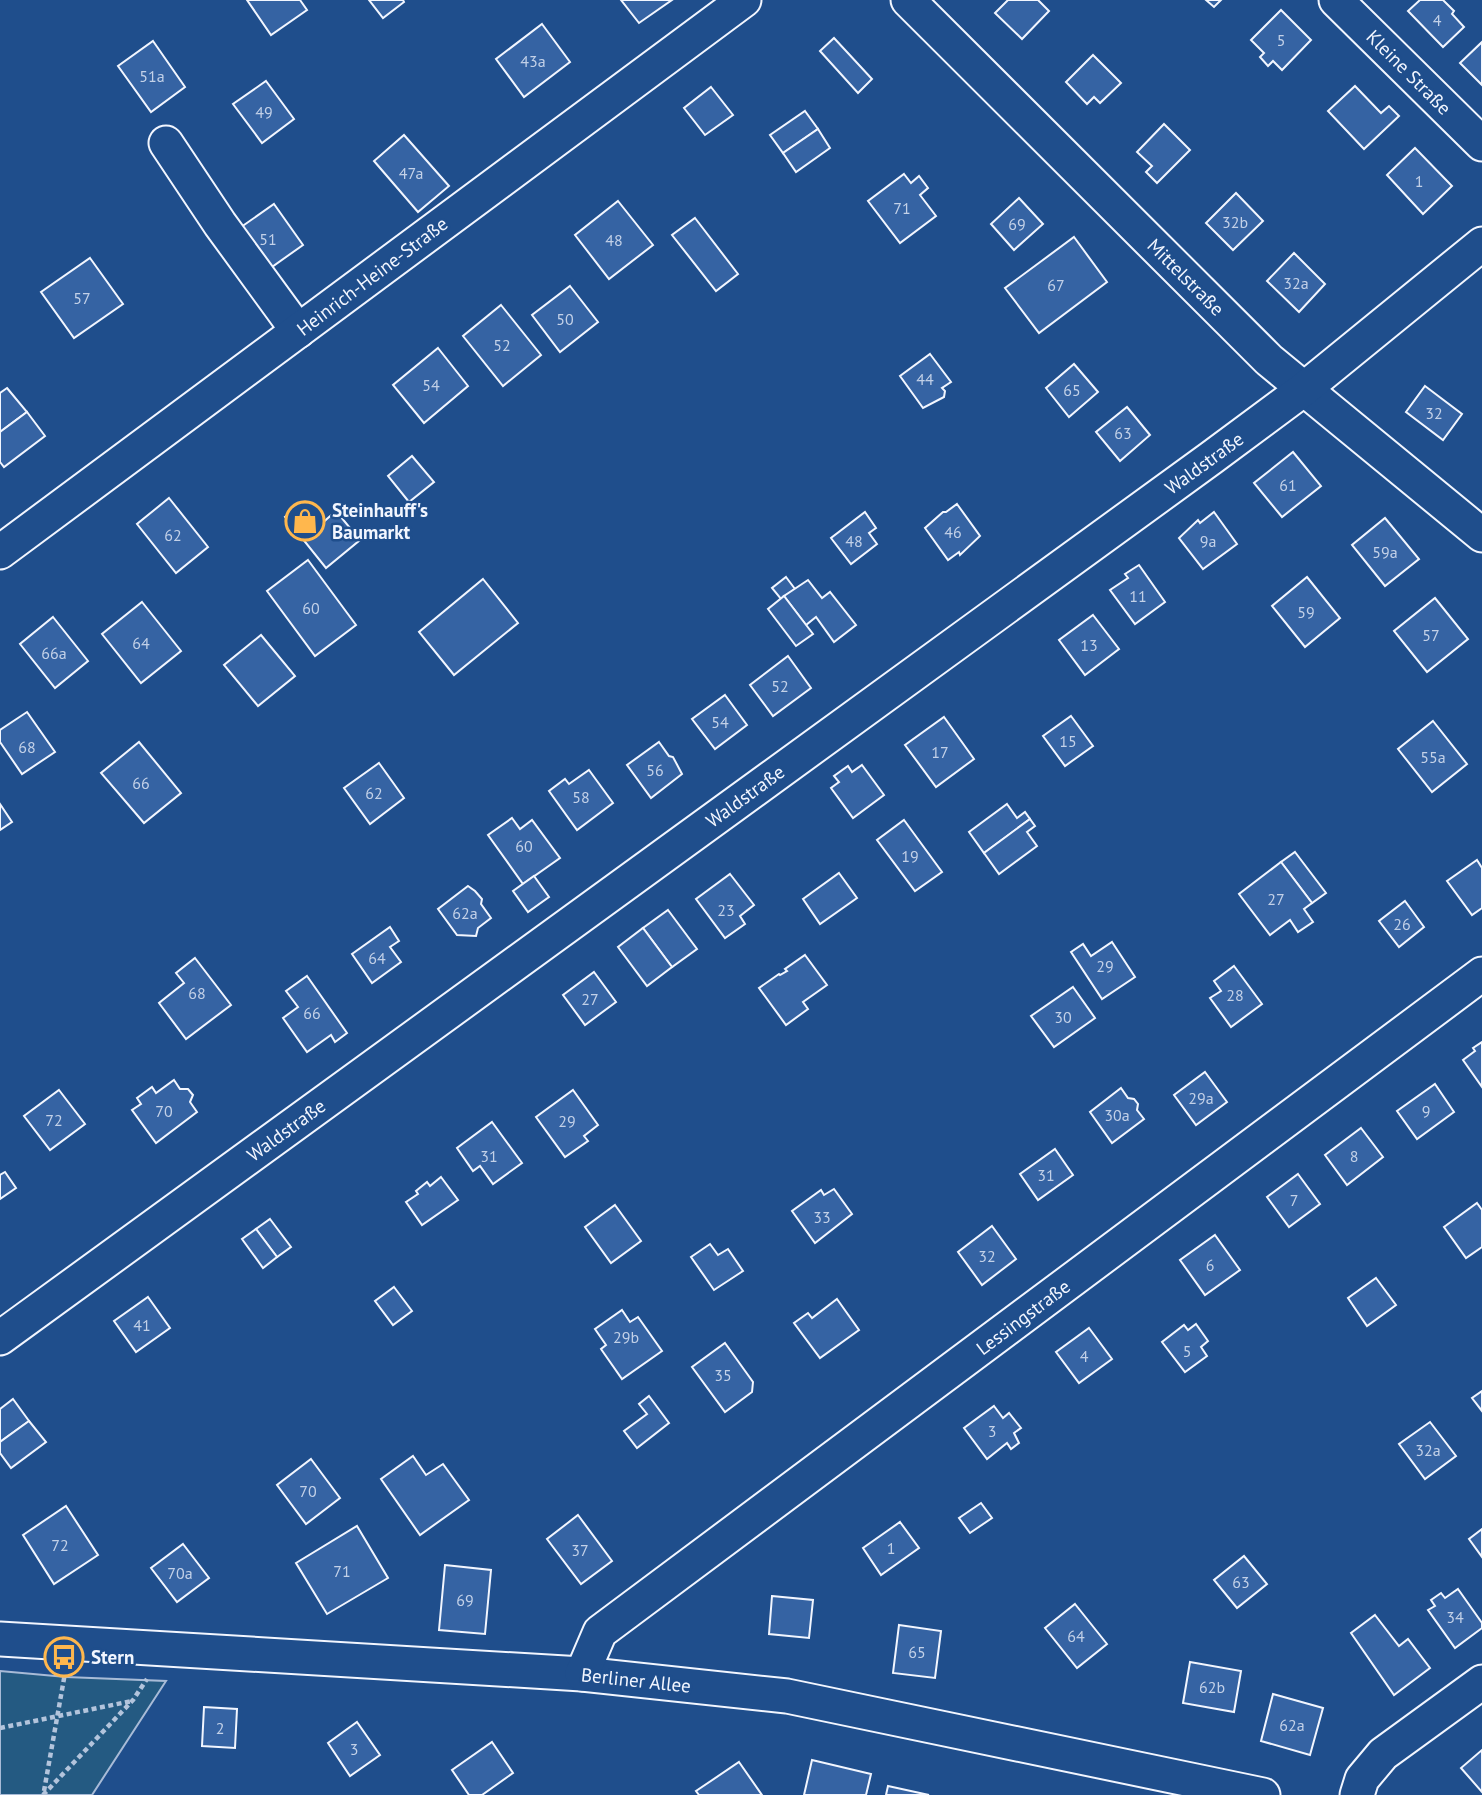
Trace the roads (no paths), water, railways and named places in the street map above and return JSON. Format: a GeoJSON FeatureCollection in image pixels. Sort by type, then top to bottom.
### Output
{"type":"FeatureCollection","features":[{"type":"Feature","properties":{"kind":"street","name":"Heinrich-Heine-Straße"},"geometry":{"type":"LineString","coordinates":[[0,552],[744,0]]}},
{"type":"Feature","properties":{"kind":"street","name":"Mittelstraße"},"geometry":{"type":"LineString","coordinates":[[908,0],[1269,360],[1482,535]]}},
{"type":"Feature","properties":{"kind":"street","name":"Kleine Straße"},"geometry":{"type":"LineString","coordinates":[[1336,0],[1482,144]]}},
{"type":"Feature","properties":{"kind":"street"},"geometry":{"type":"LineString","coordinates":[[166,143],[220,224],[298,331]]}},
{"type":"Feature","properties":{"kind":"street","name":"Waldstraße"},"geometry":{"type":"LineString","coordinates":[[0,1338],[1304,389],[1482,244]]}},
{"type":"Feature","properties":{"kind":"street","name":"Lessingstraße"},"geometry":{"type":"LineString","coordinates":[[582,1674],[600,1632],[1482,974]]}},
{"type":"Feature","properties":{"kind":"street","name":"Berliner Allee"},"geometry":{"type":"LineString","coordinates":[[0,1639],[582,1674],[787,1696],[1263,1795]]}},
{"type":"Feature","properties":{"kind":"street"},"geometry":{"type":"LineString","coordinates":[[1357,1795],[1362,1779],[1383,1754],[1482,1682]]}},
{"type":"Feature","properties":{"kind":"place","name":"Steinhauff's Baumarkt"},"geometry":{"type":"Point","coordinates":[305,521]}},
{"type":"Feature","properties":{"kind":"place","name":"Stern"},"geometry":{"type":"Point","coordinates":[64,1657]}}]}
